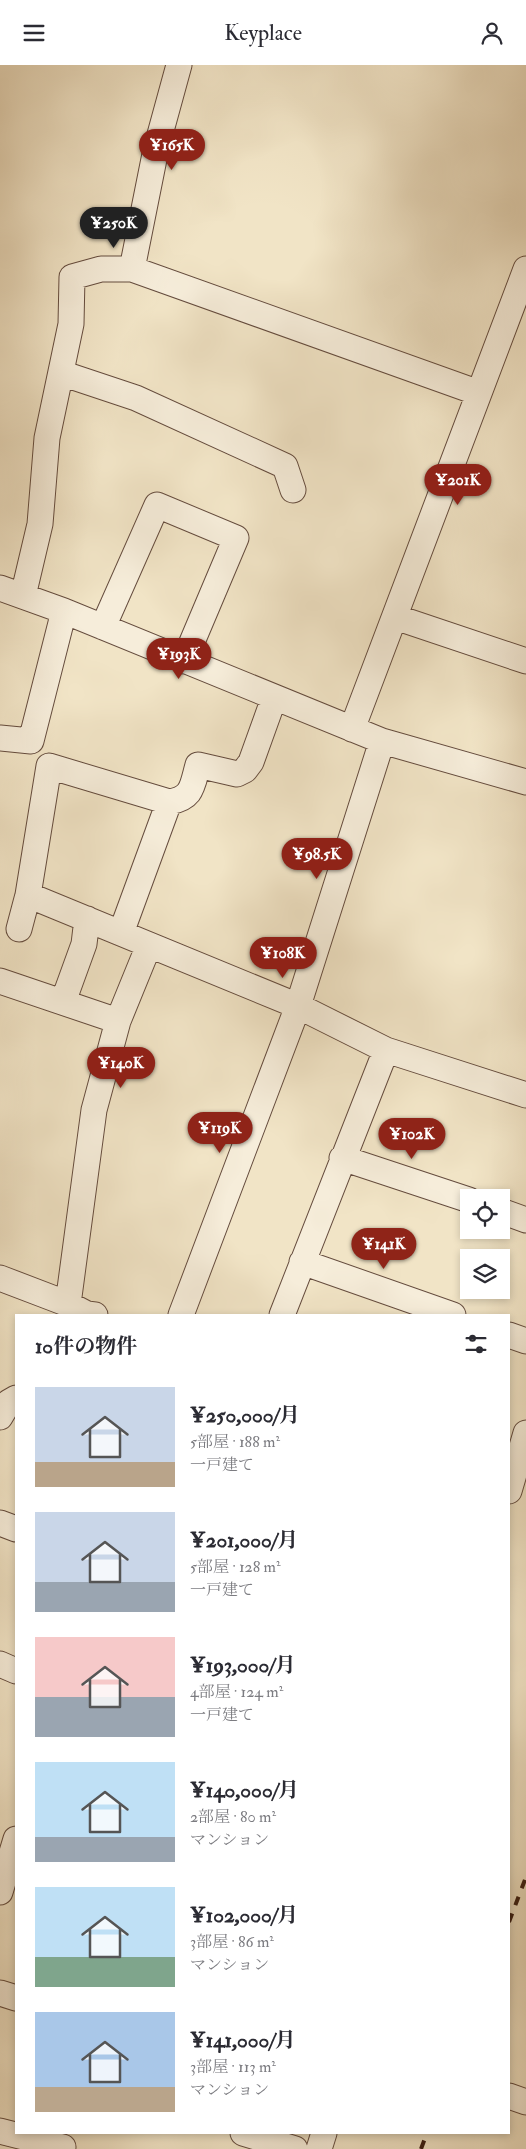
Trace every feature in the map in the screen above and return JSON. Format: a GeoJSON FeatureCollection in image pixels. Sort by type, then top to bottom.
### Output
{"type":"FeatureCollection","features":[{"type":"Feature","properties":{"kind":"street"},"geometry":{"type":"LineString","coordinates":[[132,269],[156,149],[179,65]]}},
{"type":"Feature","properties":{"kind":"street"},"geometry":{"type":"LineString","coordinates":[[479,393],[132,269],[101,269],[72,277],[71,323],[47,438],[40,524],[11,592],[64,611],[382,741],[526,782]]}},
{"type":"Feature","properties":{"kind":"street"},"geometry":{"type":"LineString","coordinates":[[352,729],[479,393],[519,310],[526,269]]}},
{"type":"Feature","properties":{"kind":"street"},"geometry":{"type":"LineString","coordinates":[[60,373],[136,398],[285,467],[293,490]]}},
{"type":"Feature","properties":{"kind":"street"},"geometry":{"type":"LineString","coordinates":[[103,627],[157,505],[236,539],[184,661]]}},
{"type":"Feature","properties":{"kind":"street"},"geometry":{"type":"LineString","coordinates":[[0,738],[31,741],[64,611]]}},
{"type":"Feature","properties":{"kind":"street"},"geometry":{"type":"LineString","coordinates":[[395,617],[526,661]]}},
{"type":"Feature","properties":{"kind":"street"},"geometry":{"type":"LineString","coordinates":[[19,929],[28,895],[49,766],[169,802],[181,800],[190,793],[198,765],[237,775],[245,770],[250,762],[274,698]]}},
{"type":"Feature","properties":{"kind":"street"},"geometry":{"type":"LineString","coordinates":[[181,1314],[298,1007],[382,741]]}},
{"type":"Feature","properties":{"kind":"street"},"geometry":{"type":"LineString","coordinates":[[121,933],[169,802]]}},
{"type":"Feature","properties":{"kind":"street"},"geometry":{"type":"LineString","coordinates":[[28,895],[298,1007],[386,1050],[526,1095]]}},
{"type":"Feature","properties":{"kind":"street"},"geometry":{"type":"LineString","coordinates":[[63,1002],[84,944],[87,919]]}},
{"type":"Feature","properties":{"kind":"street"},"geometry":{"type":"LineString","coordinates":[[0,1278],[81,1311],[94,1110],[118,1021],[149,945]]}},
{"type":"Feature","properties":{"kind":"street"},"geometry":{"type":"LineString","coordinates":[[0,981],[118,1021]]}},
{"type":"Feature","properties":{"kind":"street"},"geometry":{"type":"LineString","coordinates":[[282,1314],[386,1050]]}},
{"type":"Feature","properties":{"kind":"street"},"geometry":{"type":"LineString","coordinates":[[342,1158],[460,1197]]}},
{"type":"Feature","properties":{"kind":"street"},"geometry":{"type":"LineString","coordinates":[[510,1214],[526,1220]]}},
{"type":"Feature","properties":{"kind":"street"},"geometry":{"type":"LineString","coordinates":[[302,1262],[450,1314]]}},
{"type":"Feature","properties":{"kind":"street"},"geometry":{"type":"LineString","coordinates":[[510,1335],[526,1341]]}},
{"type":"Feature","properties":{"kind":"street"},"geometry":{"type":"LineString","coordinates":[[510,1486],[519,1441]]}},
{"type":"Feature","properties":{"kind":"street"},"geometry":{"type":"LineString","coordinates":[[0,1523],[15,1529]]}},
{"type":"Feature","properties":{"kind":"street"},"geometry":{"type":"LineString","coordinates":[[0,1664],[15,1671]]}},
{"type":"Feature","properties":{"kind":"street"},"geometry":{"type":"LineString","coordinates":[[1,1879],[15,1842]]}},
{"type":"Feature","properties":{"kind":"street"},"geometry":{"type":"LineString","coordinates":[[0,1993],[15,1998]]}},
{"type":"Feature","properties":{"kind":"street"},"geometry":{"type":"LineString","coordinates":[[510,2096],[526,2103]]}},
{"type":"Feature","properties":{"kind":"street"},"geometry":{"type":"LineString","coordinates":[[0,2131],[15,2134]]}},
{"type":"Feature","properties":{"kind":"street"},"geometry":{"type":"LineString","coordinates":[[16,2134],[64,2143]]}},
{"type":"Feature","properties":{"kind":"street"},"geometry":{"type":"LineString","coordinates":[[246,2134],[295,2149]]}},
{"type":"Feature","properties":{"kind":"street"},"geometry":{"type":"LineString","coordinates":[[319,2149],[324,2134]]}},
{"type":"Feature","properties":{"kind":"railway"},"geometry":{"type":"LineString","coordinates":[[510,1919],[526,1877]]}},
{"type":"Feature","properties":{"kind":"railway"},"geometry":{"type":"LineString","coordinates":[[421,2149],[427,2134]]}}]}
